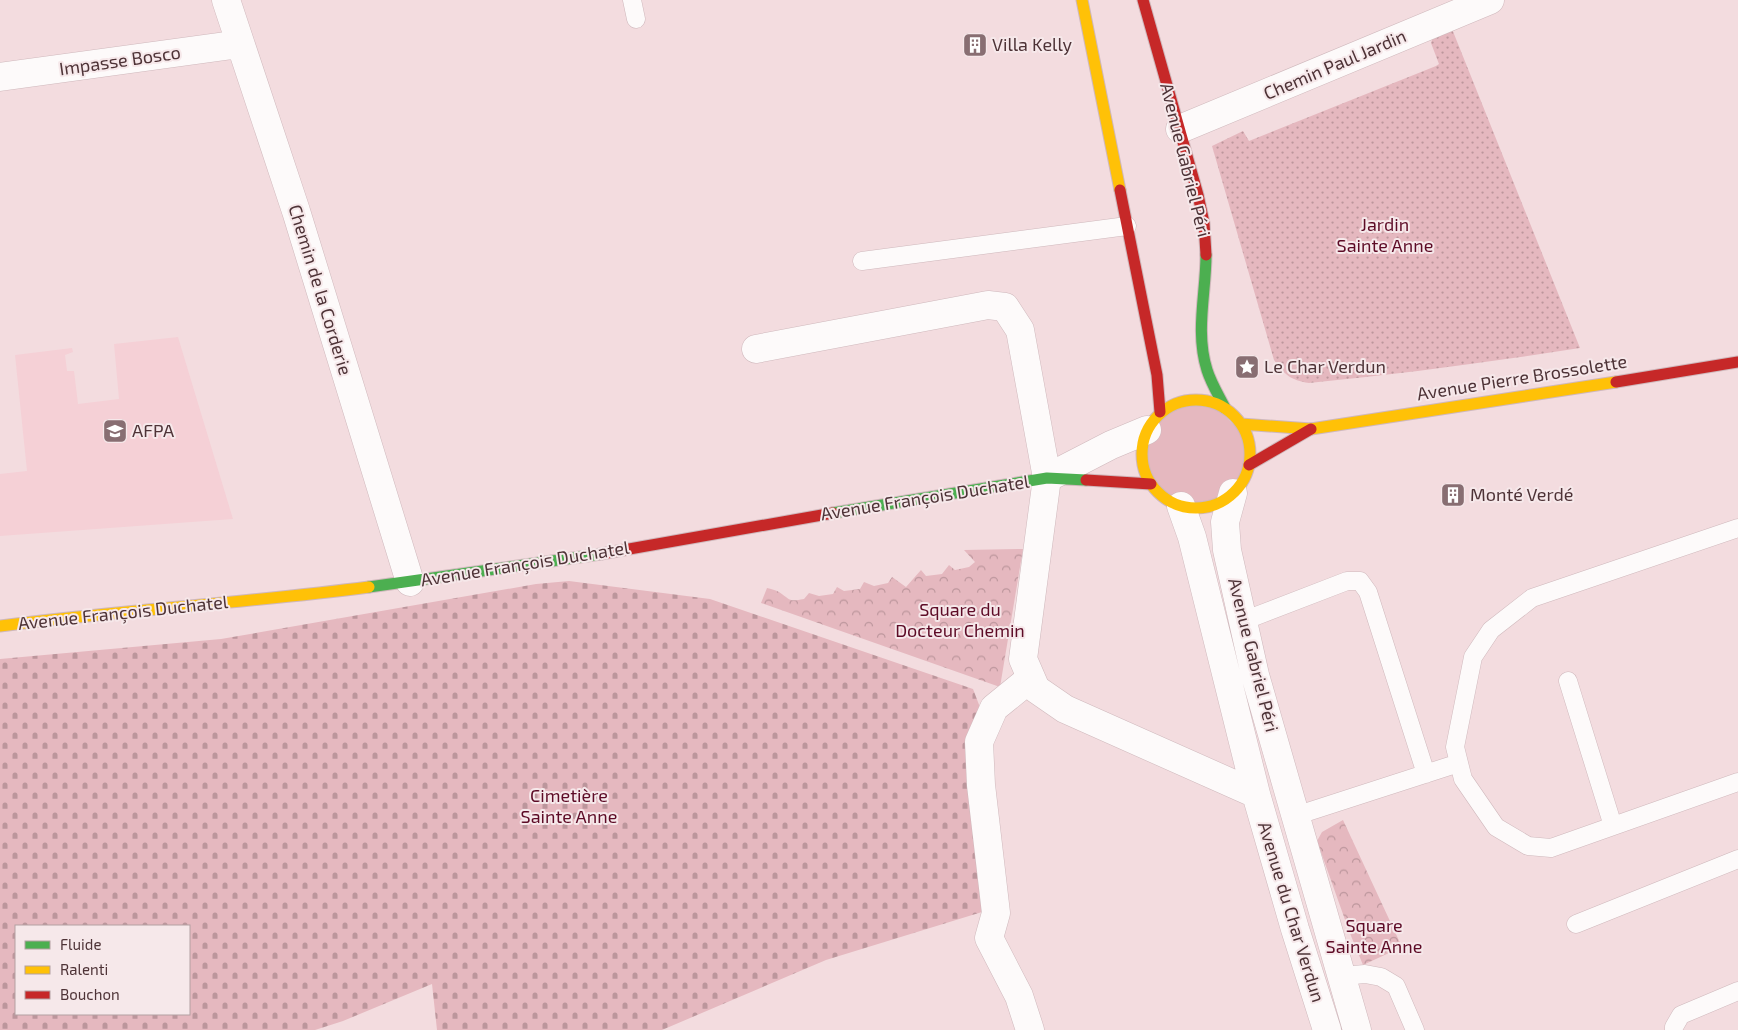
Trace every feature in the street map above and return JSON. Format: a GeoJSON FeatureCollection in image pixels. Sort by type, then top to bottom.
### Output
{"type":"FeatureCollection","features":[{"type":"Feature","properties":{"kind":"main road"},"geometry":{"type":"LineString","coordinates":[[1082,0],[1157,375],[1154,421],[1142,448],[1143,467],[1151,484],[1164,498],[1181,506],[1195,508],[1209,506],[1222,501],[1233,493],[1243,480],[1250,451],[1247,437],[1234,415],[1225,408],[1209,401],[1192,399],[1175,403],[1154,421]]}},
{"type":"Feature","properties":{"kind":"main road","name":"Avenue Gabriel Péri"},"geometry":{"type":"LineString","coordinates":[[1143,0],[1180,129],[1204,224],[1206,257],[1202,323],[1203,348],[1207,370],[1225,408]]}},
{"type":"Feature","properties":{"kind":"main road","name":"Avenue Pierre Brossolette"},"geometry":{"type":"LineString","coordinates":[[1241,424],[1311,429],[1738,362]]}},
{"type":"Feature","properties":{"kind":"main road","name":"Avenue Pierre Brossolette"},"geometry":{"type":"LineString","coordinates":[[1248,465],[1311,429]]}},
{"type":"Feature","properties":{"kind":"main road","name":"Avenue François Duchatel"},"geometry":{"type":"LineString","coordinates":[[0,626],[80,616],[314,594],[410,582],[586,557],[1047,478],[1151,484]]}},
{"type":"Feature","properties":{"kind":"street","name":"Chemin de la Corderie"},"geometry":{"type":"LineString","coordinates":[[226,0],[296,211],[410,582]]}},
{"type":"Feature","properties":{"kind":"street","name":"Chemin Paul Jardin"},"geometry":{"type":"LineString","coordinates":[[1180,129],[1490,0]]}},
{"type":"Feature","properties":{"kind":"street","name":"Impasse Bosco"},"geometry":{"type":"LineString","coordinates":[[0,77],[240,44]]}},
{"type":"Feature","properties":{"kind":"street"},"geometry":{"type":"LineString","coordinates":[[756,349],[988,305],[1005,307],[1020,330],[1047,478],[1023,660],[1036,689],[1065,709],[1256,794]]}},
{"type":"Feature","properties":{"kind":"street","name":"Avenue François Duchatel"},"geometry":{"type":"LineString","coordinates":[[1047,478],[1111,446],[1154,421]]}},
{"type":"Feature","properties":{"kind":"street","name":"Avenue Gabriel Péri"},"geometry":{"type":"LineString","coordinates":[[1233,493],[1225,522],[1228,550],[1255,675],[1296,816]]}},
{"type":"Feature","properties":{"kind":"street","name":"Avenue Gabriel Péri"},"geometry":{"type":"LineString","coordinates":[[1181,506],[1192,537],[1256,794]]}},
{"type":"Feature","properties":{"kind":"street"},"geometry":{"type":"LineString","coordinates":[[1030,1030],[1019,996],[989,938],[996,913],[981,785],[979,742],[994,708],[1031,678]]}},
{"type":"Feature","properties":{"kind":"street","name":"Avenue du Char Verdun"},"geometry":{"type":"LineString","coordinates":[[1256,794],[1295,929],[1327,1030]]}},
{"type":"Feature","properties":{"kind":"street"},"geometry":{"type":"LineString","coordinates":[[1265,826],[1296,816]]}},
{"type":"Feature","properties":{"kind":"street","name":"Avenue du Char Verdun"},"geometry":{"type":"LineString","coordinates":[[1296,816],[1357,1030]]}},
{"type":"Feature","properties":{"kind":"lane"},"geometry":{"type":"LineString","coordinates":[[632,0],[636,19]]}},
{"type":"Feature","properties":{"kind":"lane"},"geometry":{"type":"LineString","coordinates":[[862,260],[1127,226]]}},
{"type":"Feature","properties":{"kind":"lane"},"geometry":{"type":"LineString","coordinates":[[1738,528],[1532,598],[1491,630],[1473,656],[1455,747],[1463,779],[1496,827],[1528,846],[1551,848],[1738,782]]}},
{"type":"Feature","properties":{"kind":"lane"},"geometry":{"type":"LineString","coordinates":[[1243,621],[1347,582],[1360,581],[1368,592],[1426,774]]}},
{"type":"Feature","properties":{"kind":"lane"},"geometry":{"type":"LineString","coordinates":[[1568,681],[1613,826]]}},
{"type":"Feature","properties":{"kind":"lane"},"geometry":{"type":"LineString","coordinates":[[1296,816],[1459,763]]}},
{"type":"Feature","properties":{"kind":"lane"},"geometry":{"type":"LineString","coordinates":[[1576,924],[1738,860]]}},
{"type":"Feature","properties":{"kind":"lane"},"geometry":{"type":"LineString","coordinates":[[1342,976],[1365,974],[1381,977],[1396,986],[1415,1030]]}},
{"type":"Feature","properties":{"kind":"lane"},"geometry":{"type":"LineString","coordinates":[[1674,1030],[1681,1014],[1738,991]]}},
{"type":"Feature","properties":{"kind":"shaded area","name":"AFPA"},"geometry":{"type":"Polygon","coordinates":[[[178,337],[233,519],[0,536],[0,474],[27,471],[15,355],[72,348],[73,352],[65,355],[67,371],[74,371],[78,404],[119,399],[114,344],[178,337]]]}},
{"type":"Feature","properties":{"kind":"green space","name":"Jardin Sainte Anne"},"geometry":{"type":"Polygon","coordinates":[[[1450,24],[1580,348],[1445,367],[1309,383],[1292,378],[1274,360],[1212,146],[1243,131],[1249,141],[1436,66],[1439,64],[1431,43],[1435,30],[1450,24]]]}},
{"type":"Feature","properties":{"kind":"green space"},"geometry":{"type":"Polygon","coordinates":[[[1192,399],[1207,401],[1213,404],[1245,435],[1248,439],[1250,451],[1244,478],[1234,492],[1220,501],[1204,506],[1188,506],[1172,501],[1157,491],[1147,475],[1143,459],[1146,433],[1155,418],[1168,407],[1192,399]]]}},
{"type":"Feature","properties":{"kind":"green space","name":"Square du Docteur Chemin"},"geometry":{"type":"Polygon","coordinates":[[[1023,549],[1000,687],[761,603],[767,588],[778,591],[790,600],[795,600],[804,599],[809,593],[819,596],[833,594],[837,587],[844,591],[860,589],[864,582],[874,586],[888,583],[892,577],[906,587],[921,570],[926,576],[942,574],[949,565],[955,570],[969,567],[975,562],[964,550],[1023,549]]]}},
{"type":"Feature","properties":{"kind":"green space","name":"Cimetière Sainte Anne"},"geometry":{"type":"Polygon","coordinates":[[[569,581],[710,599],[973,689],[986,723],[965,738],[974,769],[982,912],[826,960],[662,1030],[437,1030],[432,984],[343,1021],[315,1030],[0,1030],[0,659],[221,639],[536,584],[569,581]]]}},
{"type":"Feature","properties":{"kind":"green space","name":"Square Sainte Anne"},"geometry":{"type":"Polygon","coordinates":[[[1343,820],[1402,947],[1363,965],[1317,841],[1322,832],[1343,820]]]}},
{"type":"Feature","properties":{"kind":"traffic: fast"},"geometry":{"type":"LineString","coordinates":[[1206,255],[1201,327],[1202,341],[1207,370],[1225,408]]}},
{"type":"Feature","properties":{"kind":"traffic: fast"},"geometry":{"type":"LineString","coordinates":[[833,513],[1047,478],[1086,480]]}},
{"type":"Feature","properties":{"kind":"traffic: fast"},"geometry":{"type":"LineString","coordinates":[[369,587],[601,554]]}},
{"type":"Feature","properties":{"kind":"traffic: slow"},"geometry":{"type":"LineString","coordinates":[[1082,0],[1120,190]]}},
{"type":"Feature","properties":{"kind":"traffic: slow"},"geometry":{"type":"LineString","coordinates":[[1241,424],[1311,429],[1616,382]]}},
{"type":"Feature","properties":{"kind":"traffic: slow"},"geometry":{"type":"LineString","coordinates":[[1196,400],[1217,404],[1234,416],[1246,433],[1250,454],[1246,475],[1234,492],[1217,504],[1196,508],[1175,504],[1158,492],[1146,475],[1142,454],[1146,433],[1158,416],[1175,404],[1196,400]]}},
{"type":"Feature","properties":{"kind":"traffic: slow"},"geometry":{"type":"LineString","coordinates":[[0,626],[369,587]]}},
{"type":"Feature","properties":{"kind":"traffic: jam"},"geometry":{"type":"LineString","coordinates":[[1143,0],[1198,195],[1204,223],[1206,255]]}},
{"type":"Feature","properties":{"kind":"traffic: jam"},"geometry":{"type":"LineString","coordinates":[[1120,190],[1157,375],[1160,412]]}},
{"type":"Feature","properties":{"kind":"traffic: jam"},"geometry":{"type":"LineString","coordinates":[[1616,382],[1738,362]]}},
{"type":"Feature","properties":{"kind":"traffic: jam"},"geometry":{"type":"LineString","coordinates":[[1249,465],[1311,429]]}},
{"type":"Feature","properties":{"kind":"traffic: jam"},"geometry":{"type":"LineString","coordinates":[[1086,480],[1151,484]]}},
{"type":"Feature","properties":{"kind":"traffic: jam"},"geometry":{"type":"LineString","coordinates":[[601,554],[833,513]]}},
{"type":"Feature","properties":{"kind":"place","name":"Villa Kelly"},"geometry":{"type":"Point","coordinates":[975,45]}},
{"type":"Feature","properties":{"kind":"place","name":"Le Char Verdun"},"geometry":{"type":"Point","coordinates":[1247,367]}},
{"type":"Feature","properties":{"kind":"place","name":"AFPA"},"geometry":{"type":"Point","coordinates":[115,431]}},
{"type":"Feature","properties":{"kind":"place","name":"Monté Verdé"},"geometry":{"type":"Point","coordinates":[1453,495]}}]}
